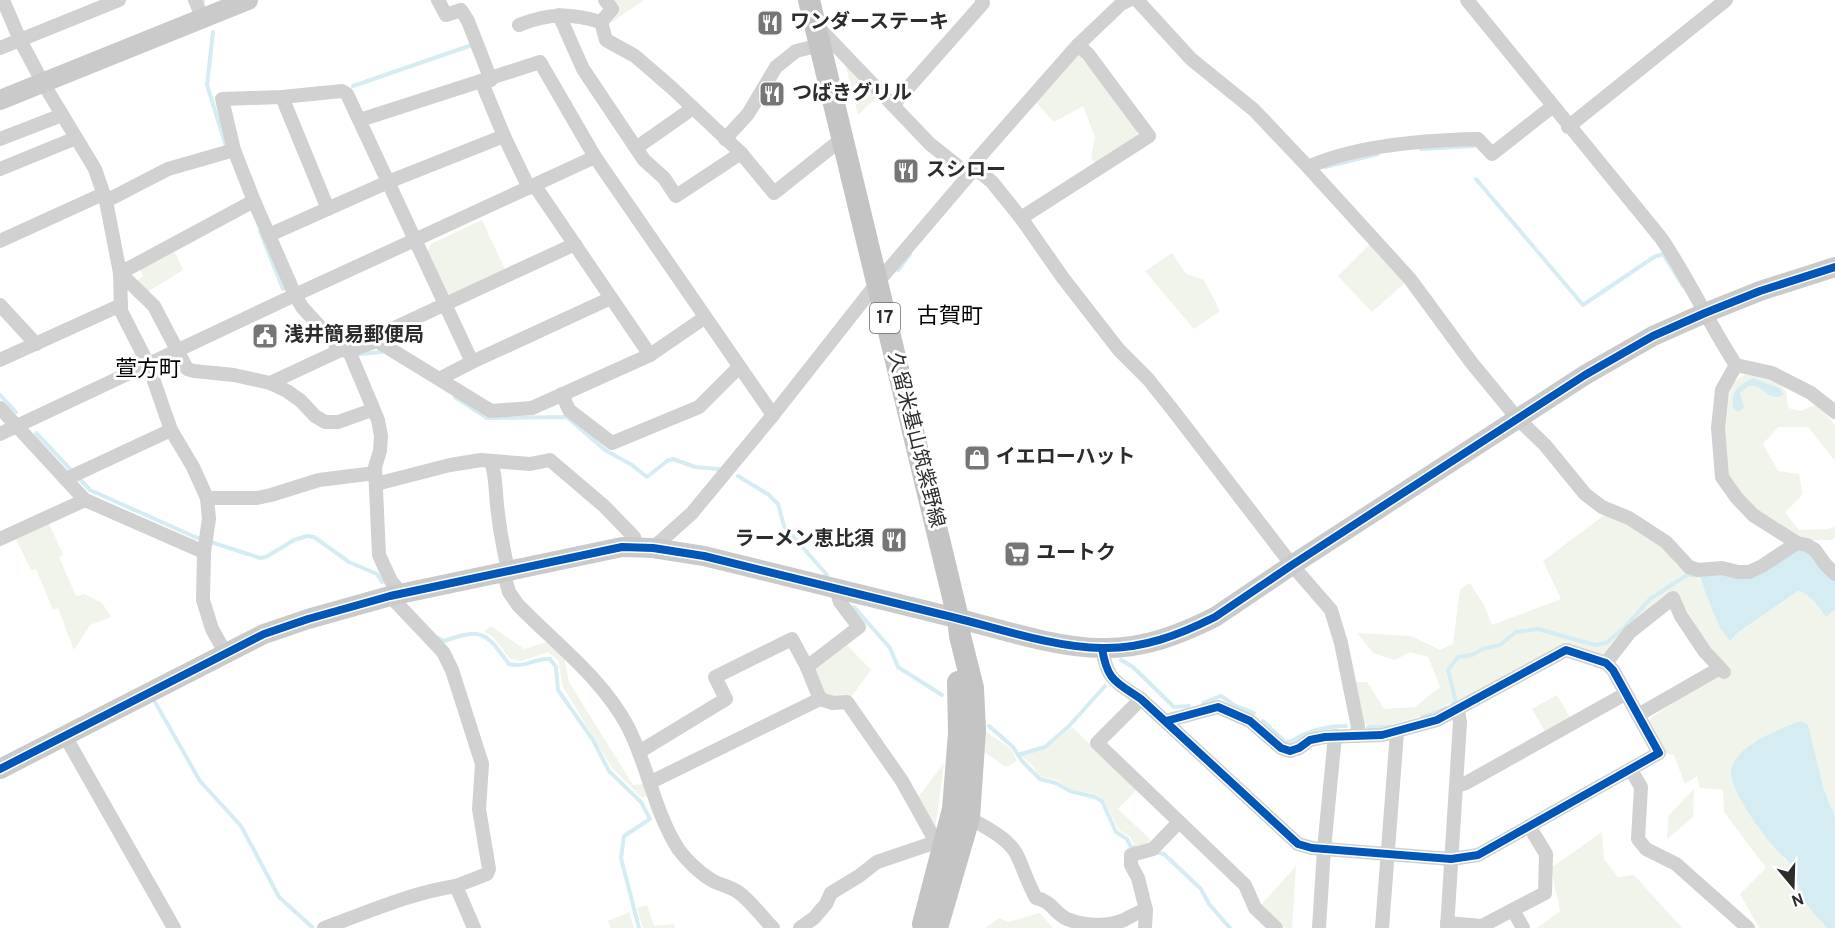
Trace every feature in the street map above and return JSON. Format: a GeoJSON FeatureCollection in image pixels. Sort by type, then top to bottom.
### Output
{"type":"FeatureCollection","features":[{"type":"Feature","properties":{"kind":"main road","name":"久留米基山筑紫野線"},"geometry":{"type":"LineString","coordinates":[[809,0],[973,688],[975,730],[969,818],[937,928]]}},
{"type":"Feature","properties":{"kind":"main road","name":"久留米基山筑紫野線"},"geometry":{"type":"LineString","coordinates":[[922,928],[940,841],[953,809],[959,733],[959,627]]}},
{"type":"Feature","properties":{"kind":"street"},"geometry":{"type":"LineString","coordinates":[[3,0],[20,40],[43,83],[95,169],[104,198],[120,273],[121,311],[148,364],[171,430],[207,498],[203,600],[212,629],[226,654]]}},
{"type":"Feature","properties":{"kind":"street"},"geometry":{"type":"LineString","coordinates":[[0,48],[119,0]]}},
{"type":"Feature","properties":{"kind":"street"},"geometry":{"type":"LineString","coordinates":[[195,0],[203,19]]}},
{"type":"Feature","properties":{"kind":"street"},"geometry":{"type":"LineString","coordinates":[[0,100],[248,0]]}},
{"type":"Feature","properties":{"kind":"street"},"geometry":{"type":"LineString","coordinates":[[438,0],[446,15],[461,10],[468,21],[504,136],[532,187],[575,244],[650,355]]}},
{"type":"Feature","properties":{"kind":"street"},"geometry":{"type":"LineString","coordinates":[[601,22],[612,9],[605,0]]}},
{"type":"Feature","properties":{"kind":"street"},"geometry":{"type":"LineString","coordinates":[[893,105],[983,3],[982,0]]}},
{"type":"Feature","properties":{"kind":"street"},"geometry":{"type":"LineString","coordinates":[[645,547],[692,513],[877,283],[972,172],[975,162],[1078,45],[1121,4],[1129,0]]}},
{"type":"Feature","properties":{"kind":"street"},"geometry":{"type":"LineString","coordinates":[[1137,0],[1191,59],[1254,110],[1410,279],[1471,362],[1585,494],[1602,507],[1629,518],[1666,542],[1689,567],[1698,570],[1722,568],[1749,572],[1797,543]]}},
{"type":"Feature","properties":{"kind":"street"},"geometry":{"type":"LineString","coordinates":[[1467,0],[1568,127],[1661,238],[1674,257],[1722,345],[1736,365],[1772,373],[1811,393],[1835,412]]}},
{"type":"Feature","properties":{"kind":"street"},"geometry":{"type":"LineString","coordinates":[[1568,127],[1726,0]]}},
{"type":"Feature","properties":{"kind":"street"},"geometry":{"type":"LineString","coordinates":[[519,25],[541,16],[559,15],[582,16],[601,22]]}},
{"type":"Feature","properties":{"kind":"street"},"geometry":{"type":"LineString","coordinates":[[559,15],[583,69],[644,159],[664,178],[676,196],[741,153]]}},
{"type":"Feature","properties":{"kind":"street"},"geometry":{"type":"LineString","coordinates":[[601,22],[606,39],[635,56],[693,108],[741,153],[774,193],[843,138]]}},
{"type":"Feature","properties":{"kind":"street"},"geometry":{"type":"LineString","coordinates":[[725,140],[748,114],[776,66],[818,35],[893,105],[930,144],[972,172],[992,182],[1119,350],[1148,379],[1292,565],[1330,610],[1341,643],[1358,727],[1357,736]]}},
{"type":"Feature","properties":{"kind":"street"},"geometry":{"type":"LineString","coordinates":[[1021,218],[1149,136],[1088,54],[1078,45]]}},
{"type":"Feature","properties":{"kind":"street"},"geometry":{"type":"LineString","coordinates":[[360,120],[487,81],[540,62],[595,157],[773,415]]}},
{"type":"Feature","properties":{"kind":"street"},"geometry":{"type":"LineString","coordinates":[[324,928],[410,896],[429,890],[456,886],[487,874],[489,869],[479,809],[482,764],[452,670],[443,652],[396,595],[379,555],[375,467],[380,451],[381,436],[378,420],[345,350],[302,307],[269,235],[249,203],[222,99],[282,97],[342,91],[347,94],[472,362]]}},
{"type":"Feature","properties":{"kind":"street"},"geometry":{"type":"LineString","coordinates":[[282,97],[328,209]]}},
{"type":"Feature","properties":{"kind":"street"},"geometry":{"type":"LineString","coordinates":[[1308,167],[1322,160],[1394,145],[1445,140],[1478,139],[1492,154],[1553,106]]}},
{"type":"Feature","properties":{"kind":"street"},"geometry":{"type":"LineString","coordinates":[[636,148],[693,108]]}},
{"type":"Feature","properties":{"kind":"street"},"geometry":{"type":"LineString","coordinates":[[0,139],[62,115]]}},
{"type":"Feature","properties":{"kind":"street"},"geometry":{"type":"LineString","coordinates":[[269,235],[388,182],[504,136]]}},
{"type":"Feature","properties":{"kind":"street"},"geometry":{"type":"LineString","coordinates":[[0,169],[76,138]]}},
{"type":"Feature","properties":{"kind":"street"},"geometry":{"type":"LineString","coordinates":[[0,241],[168,169],[234,150]]}},
{"type":"Feature","properties":{"kind":"street"},"geometry":{"type":"LineString","coordinates":[[0,434],[595,157]]}},
{"type":"Feature","properties":{"kind":"street"},"geometry":{"type":"LineString","coordinates":[[120,273],[249,203]]}},
{"type":"Feature","properties":{"kind":"street"},"geometry":{"type":"LineString","coordinates":[[270,383],[345,350],[377,341],[381,334],[575,244]]}},
{"type":"Feature","properties":{"kind":"street"},"geometry":{"type":"LineString","coordinates":[[1,764],[65,736],[264,634],[308,619],[396,595],[605,549],[645,547],[704,556],[837,588],[959,627],[1102,648],[1132,647],[1161,641],[1186,632],[1215,617],[1517,418],[1653,336],[1760,291],[1835,267]]}},
{"type":"Feature","properties":{"kind":"street"},"geometry":{"type":"LineString","coordinates":[[120,273],[154,306],[187,369],[234,375],[270,383],[302,401],[315,416],[325,422],[338,423],[372,410]]}},
{"type":"Feature","properties":{"kind":"street"},"geometry":{"type":"LineString","coordinates":[[439,379],[611,298]]}},
{"type":"Feature","properties":{"kind":"street"},"geometry":{"type":"LineString","coordinates":[[0,305],[36,344]]}},
{"type":"Feature","properties":{"kind":"street"},"geometry":{"type":"LineString","coordinates":[[0,360],[121,305]]}},
{"type":"Feature","properties":{"kind":"street"},"geometry":{"type":"LineString","coordinates":[[377,341],[490,411],[532,408],[650,355],[704,318]]}},
{"type":"Feature","properties":{"kind":"street"},"geometry":{"type":"LineString","coordinates":[[1736,365],[1722,390],[1719,428],[1722,477],[1753,515],[1797,543],[1815,550],[1835,574]]}},
{"type":"Feature","properties":{"kind":"street"},"geometry":{"type":"LineString","coordinates":[[562,394],[569,410],[612,443],[699,407],[739,367]]}},
{"type":"Feature","properties":{"kind":"street"},"geometry":{"type":"LineString","coordinates":[[0,408],[85,500],[206,545]]}},
{"type":"Feature","properties":{"kind":"street"},"geometry":{"type":"LineString","coordinates":[[66,479],[171,430]]}},
{"type":"Feature","properties":{"kind":"street"},"geometry":{"type":"LineString","coordinates":[[207,498],[257,498],[319,480],[376,479],[481,460],[530,464],[550,460],[604,506],[645,547]]}},
{"type":"Feature","properties":{"kind":"street"},"geometry":{"type":"LineString","coordinates":[[491,461],[496,479],[500,535],[509,592],[518,605],[612,699],[628,727],[665,823],[680,851],[713,881],[738,892],[773,928]]}},
{"type":"Feature","properties":{"kind":"street"},"geometry":{"type":"LineString","coordinates":[[0,539],[85,500]]}},
{"type":"Feature","properties":{"kind":"street"},"geometry":{"type":"LineString","coordinates":[[807,667],[860,627],[840,602],[837,588]]}},
{"type":"Feature","properties":{"kind":"street"},"geometry":{"type":"LineString","coordinates":[[1606,663],[1630,632],[1673,598],[1681,616],[1705,652],[1722,670],[1638,715]]}},
{"type":"Feature","properties":{"kind":"street"},"geometry":{"type":"LineString","coordinates":[[639,752],[726,699],[715,677],[792,639],[820,699]]}},
{"type":"Feature","properties":{"kind":"street"},"geometry":{"type":"LineString","coordinates":[[1102,648],[1109,675],[1166,721],[1298,844],[1312,848],[1451,859],[1478,855],[1659,753],[1613,670],[1606,663],[1566,650],[1458,711],[1437,720],[1397,732],[1310,740],[1290,751],[1281,748],[1250,721],[1218,707],[1166,721]]}},
{"type":"Feature","properties":{"kind":"street"},"geometry":{"type":"LineString","coordinates":[[1456,786],[1466,783],[1625,694]]}},
{"type":"Feature","properties":{"kind":"street"},"geometry":{"type":"LineString","coordinates":[[651,782],[820,699],[833,703],[847,702],[940,841],[877,862],[831,893],[826,904],[814,918],[800,928]]}},
{"type":"Feature","properties":{"kind":"street"},"geometry":{"type":"LineString","coordinates":[[1141,699],[1096,743],[1245,885],[1255,908],[1276,928]]}},
{"type":"Feature","properties":{"kind":"street"},"geometry":{"type":"LineString","coordinates":[[1458,711],[1460,722],[1447,926],[1482,926],[1545,893],[1546,854],[1529,826]]}},
{"type":"Feature","properties":{"kind":"street"},"geometry":{"type":"LineString","coordinates":[[1382,928],[1397,732]]}},
{"type":"Feature","properties":{"kind":"street"},"geometry":{"type":"LineString","coordinates":[[65,736],[174,928]]}},
{"type":"Feature","properties":{"kind":"street"},"geometry":{"type":"LineString","coordinates":[[1319,928],[1335,736]]}},
{"type":"Feature","properties":{"kind":"street"},"geometry":{"type":"LineString","coordinates":[[1631,770],[1641,787],[1638,839],[1646,849],[1676,864],[1748,928]]}},
{"type":"Feature","properties":{"kind":"street"},"geometry":{"type":"LineString","coordinates":[[969,818],[994,831],[1015,852],[1036,898],[1045,900],[1065,918],[1091,924],[1115,923],[1129,918],[1138,911],[1146,910]]}},
{"type":"Feature","properties":{"kind":"street"},"geometry":{"type":"LineString","coordinates":[[1145,928],[1146,910],[1130,859],[1131,855],[1147,851],[1179,822]]}},
{"type":"Feature","properties":{"kind":"street"},"geometry":{"type":"LineString","coordinates":[[456,886],[474,928]]}},
{"type":"Feature","properties":{"kind":"street"},"geometry":{"type":"LineString","coordinates":[[1513,910],[1523,928]]}},
{"type":"Feature","properties":{"kind":"shaded area"},"geometry":{"type":"Polygon","coordinates":[[[609,0],[644,0],[605,27],[609,0]]]}},
{"type":"Feature","properties":{"kind":"shaded area"},"geometry":{"type":"Polygon","coordinates":[[[1079,55],[1137,128],[1137,136],[1096,164],[1091,158],[1095,137],[1083,106],[1054,122],[1035,101],[1079,55]]]}},
{"type":"Feature","properties":{"kind":"shaded area"},"geometry":{"type":"Polygon","coordinates":[[[846,67],[852,67],[879,95],[858,115],[846,67]]]}},
{"type":"Feature","properties":{"kind":"shaded area"},"geometry":{"type":"Polygon","coordinates":[[[482,220],[506,272],[452,296],[446,294],[427,252],[431,244],[482,220]]]}},
{"type":"Feature","properties":{"kind":"shaded area"},"geometry":{"type":"Polygon","coordinates":[[[1370,244],[1407,281],[1372,312],[1338,276],[1370,244]]]}},
{"type":"Feature","properties":{"kind":"shaded area"},"geometry":{"type":"Polygon","coordinates":[[[173,248],[183,270],[147,292],[136,282],[143,276],[139,268],[173,248]]]}},
{"type":"Feature","properties":{"kind":"shaded area"},"geometry":{"type":"Polygon","coordinates":[[[1172,253],[1186,274],[1204,280],[1220,311],[1194,329],[1145,271],[1172,253]]]}},
{"type":"Feature","properties":{"kind":"shaded area"},"geometry":{"type":"Polygon","coordinates":[[[1745,374],[1770,376],[1786,391],[1788,408],[1801,411],[1817,404],[1835,425],[1835,461],[1808,427],[1778,427],[1763,444],[1778,471],[1799,474],[1803,494],[1785,512],[1799,530],[1829,529],[1835,525],[1835,538],[1832,540],[1797,540],[1756,514],[1726,478],[1723,411],[1730,385],[1745,374]]]}},
{"type":"Feature","properties":{"kind":"shaded area"},"geometry":{"type":"Polygon","coordinates":[[[1607,513],[1662,542],[1676,565],[1698,576],[1730,641],[1737,633],[1798,591],[1811,598],[1826,617],[1835,609],[1835,818],[1823,787],[1757,826],[1790,864],[1803,898],[1827,928],[1759,928],[1740,894],[1766,868],[1724,812],[1723,790],[1700,788],[1697,776],[1685,784],[1674,755],[1667,754],[1649,722],[1652,717],[1729,666],[1711,651],[1675,591],[1661,598],[1624,631],[1609,653],[1600,656],[1563,645],[1458,704],[1453,702],[1418,717],[1387,726],[1362,724],[1354,682],[1367,682],[1384,709],[1415,707],[1440,687],[1428,657],[1410,652],[1395,660],[1373,653],[1357,633],[1411,636],[1440,650],[1453,644],[1460,589],[1470,583],[1484,605],[1492,625],[1561,599],[1543,561],[1607,513]]]}},
{"type":"Feature","properties":{"kind":"shaded area"},"geometry":{"type":"Polygon","coordinates":[[[49,524],[63,554],[59,557],[76,596],[84,594],[102,603],[111,617],[90,625],[74,650],[58,608],[53,610],[36,569],[31,570],[16,539],[49,524]]]}},
{"type":"Feature","properties":{"kind":"shaded area"},"geometry":{"type":"Polygon","coordinates":[[[491,626],[524,649],[546,642],[564,657],[569,682],[633,785],[644,784],[649,795],[642,798],[612,768],[563,687],[558,660],[548,652],[521,661],[510,659],[493,637],[484,631],[491,626]]]}},
{"type":"Feature","properties":{"kind":"shaded area"},"geometry":{"type":"Polygon","coordinates":[[[847,645],[871,670],[850,698],[825,696],[814,671],[847,645]]]}},
{"type":"Feature","properties":{"kind":"shaded area"},"geometry":{"type":"Polygon","coordinates":[[[1557,695],[1571,719],[1546,733],[1532,709],[1557,695]]]}},
{"type":"Feature","properties":{"kind":"shaded area"},"geometry":{"type":"Polygon","coordinates":[[[1072,727],[1136,790],[1118,809],[1151,840],[1145,846],[1135,846],[1130,837],[1119,830],[1103,799],[1095,794],[1070,789],[1057,780],[1040,776],[1021,756],[1045,748],[1072,727]]]}},
{"type":"Feature","properties":{"kind":"shaded area"},"geometry":{"type":"Polygon","coordinates":[[[985,731],[1011,749],[1017,761],[1006,767],[983,751],[985,731]]]}},
{"type":"Feature","properties":{"kind":"shaded area"},"geometry":{"type":"Polygon","coordinates":[[[944,763],[935,830],[916,800],[944,763]]]}},
{"type":"Feature","properties":{"kind":"shaded area"},"geometry":{"type":"Polygon","coordinates":[[[1694,789],[1693,817],[1667,839],[1668,816],[1694,789]]]}},
{"type":"Feature","properties":{"kind":"shaded area"},"geometry":{"type":"Polygon","coordinates":[[[1602,832],[1604,859],[1618,877],[1634,875],[1682,928],[1537,928],[1560,911],[1551,868],[1602,832]]]}},
{"type":"Feature","properties":{"kind":"shaded area"},"geometry":{"type":"Polygon","coordinates":[[[1296,866],[1292,928],[1285,928],[1261,905],[1296,866]]]}},
{"type":"Feature","properties":{"kind":"shaded area"},"geometry":{"type":"Polygon","coordinates":[[[647,905],[654,926],[674,924],[675,928],[643,928],[637,908],[647,905]]]}},
{"type":"Feature","properties":{"kind":"shaded area"},"geometry":{"type":"Polygon","coordinates":[[[629,912],[634,928],[611,928],[608,921],[629,912]]]}},
{"type":"Feature","properties":{"kind":"shaded area"},"geometry":{"type":"Polygon","coordinates":[[[1040,913],[1053,928],[985,928],[999,918],[1008,922],[1040,913]]]}},
{"type":"Feature","properties":{"kind":"water"},"geometry":{"type":"Polygon","coordinates":[[[1753,378],[1779,388],[1784,395],[1774,397],[1759,388],[1749,386],[1740,393],[1744,408],[1738,412],[1733,408],[1734,393],[1753,378]]]}},
{"type":"Feature","properties":{"kind":"water"},"geometry":{"type":"Polygon","coordinates":[[[1800,547],[1813,552],[1835,579],[1835,609],[1826,617],[1811,598],[1798,591],[1737,633],[1730,641],[1720,628],[1699,576],[1693,576],[1693,572],[1740,576],[1800,547]]]}},
{"type":"Feature","properties":{"kind":"water"},"geometry":{"type":"Polygon","coordinates":[[[1801,721],[1808,725],[1823,787],[1835,818],[1835,928],[1827,928],[1806,904],[1791,865],[1753,820],[1739,797],[1731,777],[1731,769],[1741,753],[1771,733],[1801,721]]]}},
{"type":"Feature","properties":{"kind":"waterway"},"geometry":{"type":"LineString","coordinates":[[213,32],[207,85],[226,146]]}},
{"type":"Feature","properties":{"kind":"waterway"},"geometry":{"type":"LineString","coordinates":[[353,86],[472,45]]}},
{"type":"Feature","properties":{"kind":"waterway"},"geometry":{"type":"LineString","coordinates":[[1421,149],[1474,146]]}},
{"type":"Feature","properties":{"kind":"waterway"},"geometry":{"type":"LineString","coordinates":[[1325,167],[1378,154]]}},
{"type":"Feature","properties":{"kind":"waterway"},"geometry":{"type":"LineString","coordinates":[[1476,179],[1583,305],[1654,257],[1663,254],[1683,286]]}},
{"type":"Feature","properties":{"kind":"waterway"},"geometry":{"type":"LineString","coordinates":[[260,231],[283,289]]}},
{"type":"Feature","properties":{"kind":"waterway"},"geometry":{"type":"LineString","coordinates":[[898,270],[910,254]]}},
{"type":"Feature","properties":{"kind":"waterway"},"geometry":{"type":"LineString","coordinates":[[360,354],[382,352]]}},
{"type":"Feature","properties":{"kind":"waterway"},"geometry":{"type":"LineString","coordinates":[[0,395],[16,412]]}},
{"type":"Feature","properties":{"kind":"waterway"},"geometry":{"type":"LineString","coordinates":[[455,397],[487,418],[567,417],[605,450],[632,465],[647,477],[673,459],[695,467],[719,469]]}},
{"type":"Feature","properties":{"kind":"waterway"},"geometry":{"type":"LineString","coordinates":[[36,433],[90,490],[195,537],[260,558],[266,557],[294,540],[307,536],[314,537],[349,562],[377,574],[382,582]]}},
{"type":"Feature","properties":{"kind":"waterway"},"geometry":{"type":"LineString","coordinates":[[738,476],[769,495],[778,504],[784,526],[827,575]]}},
{"type":"Feature","properties":{"kind":"waterway"},"geometry":{"type":"LineString","coordinates":[[1453,704],[1456,702],[1448,670],[1458,657],[1472,655],[1483,649],[1500,645],[1516,632],[1538,629],[1595,645],[1606,643],[1625,627],[1650,599],[1687,575],[1696,575]]}},
{"type":"Feature","properties":{"kind":"waterway"},"geometry":{"type":"LineString","coordinates":[[854,607],[890,648],[898,667],[942,695]]}},
{"type":"Feature","properties":{"kind":"waterway"},"geometry":{"type":"LineString","coordinates":[[436,637],[444,641],[467,634],[476,634],[489,639],[509,664],[521,665],[550,659],[556,667],[558,690],[593,740],[609,771],[641,802],[650,819],[624,836],[621,858],[639,928]]}},
{"type":"Feature","properties":{"kind":"waterway"},"geometry":{"type":"LineString","coordinates":[[1121,660],[1133,667],[1174,707],[1189,706]]}},
{"type":"Feature","properties":{"kind":"waterway"},"geometry":{"type":"LineString","coordinates":[[1018,755],[1045,747],[1069,726],[1105,686]]}},
{"type":"Feature","properties":{"kind":"waterway"},"geometry":{"type":"LineString","coordinates":[[1203,703],[1221,696],[1234,705],[1254,713]]}},
{"type":"Feature","properties":{"kind":"waterway"},"geometry":{"type":"LineString","coordinates":[[155,702],[200,781],[241,826],[279,897],[312,927]]}},
{"type":"Feature","properties":{"kind":"waterway"},"geometry":{"type":"LineString","coordinates":[[1422,717],[1446,708]]}},
{"type":"Feature","properties":{"kind":"waterway"},"geometry":{"type":"LineString","coordinates":[[1263,721],[1285,742],[1318,730],[1346,726]]}},
{"type":"Feature","properties":{"kind":"waterway"},"geometry":{"type":"LineString","coordinates":[[989,726],[1013,747],[1022,761],[1040,779],[1102,801],[1116,832],[1127,839],[1131,847],[1137,848]]}},
{"type":"Feature","properties":{"kind":"waterway"},"geometry":{"type":"LineString","coordinates":[[1368,727],[1389,727]]}},
{"type":"Feature","properties":{"kind":"waterway"},"geometry":{"type":"LineString","coordinates":[[1154,852],[1164,854],[1201,889],[1209,904],[1230,928]]}},
{"type":"Feature","properties":{"kind":"cycle path"},"geometry":{"type":"LineString","coordinates":[[0,769],[264,634],[390,596],[622,547],[653,548],[704,556],[1066,645],[1117,648],[1160,640],[1215,617],[1585,375],[1653,336],[1760,291],[1835,267]]}},
{"type":"Feature","properties":{"kind":"cycle path"},"geometry":{"type":"LineString","coordinates":[[1102,648],[1107,668],[1114,680],[1141,699],[1298,844],[1312,848],[1451,859],[1478,855],[1659,753],[1613,670],[1606,663],[1566,650],[1437,720],[1382,735],[1325,737],[1310,740],[1290,751],[1281,748],[1250,721],[1218,707],[1166,721]]}},
{"type":"Feature","properties":{"kind":"place","name":"ワンダーステーキ"},"geometry":{"type":"Point","coordinates":[770,23]}},
{"type":"Feature","properties":{"kind":"place","name":"つばきグリル"},"geometry":{"type":"Point","coordinates":[772,94]}},
{"type":"Feature","properties":{"kind":"place","name":"スシロー"},"geometry":{"type":"Point","coordinates":[906,171]}},
{"type":"Feature","properties":{"kind":"place","name":"浅井簡易郵便局"},"geometry":{"type":"Point","coordinates":[265,336]}},
{"type":"Feature","properties":{"kind":"place","name":"イエローハット"},"geometry":{"type":"Point","coordinates":[977,458]}},
{"type":"Feature","properties":{"kind":"place","name":"ラーメン恵比須"},"geometry":{"type":"Point","coordinates":[894,540]}},
{"type":"Feature","properties":{"kind":"place","name":"ユートク"},"geometry":{"type":"Point","coordinates":[1017,554]}},
{"type":"Feature","properties":{"kind":"district","name":"古賀町"},"geometry":{"type":"Point","coordinates":[950,317]}},
{"type":"Feature","properties":{"kind":"district","name":"萱方町"},"geometry":{"type":"Point","coordinates":[148,370]}}]}
